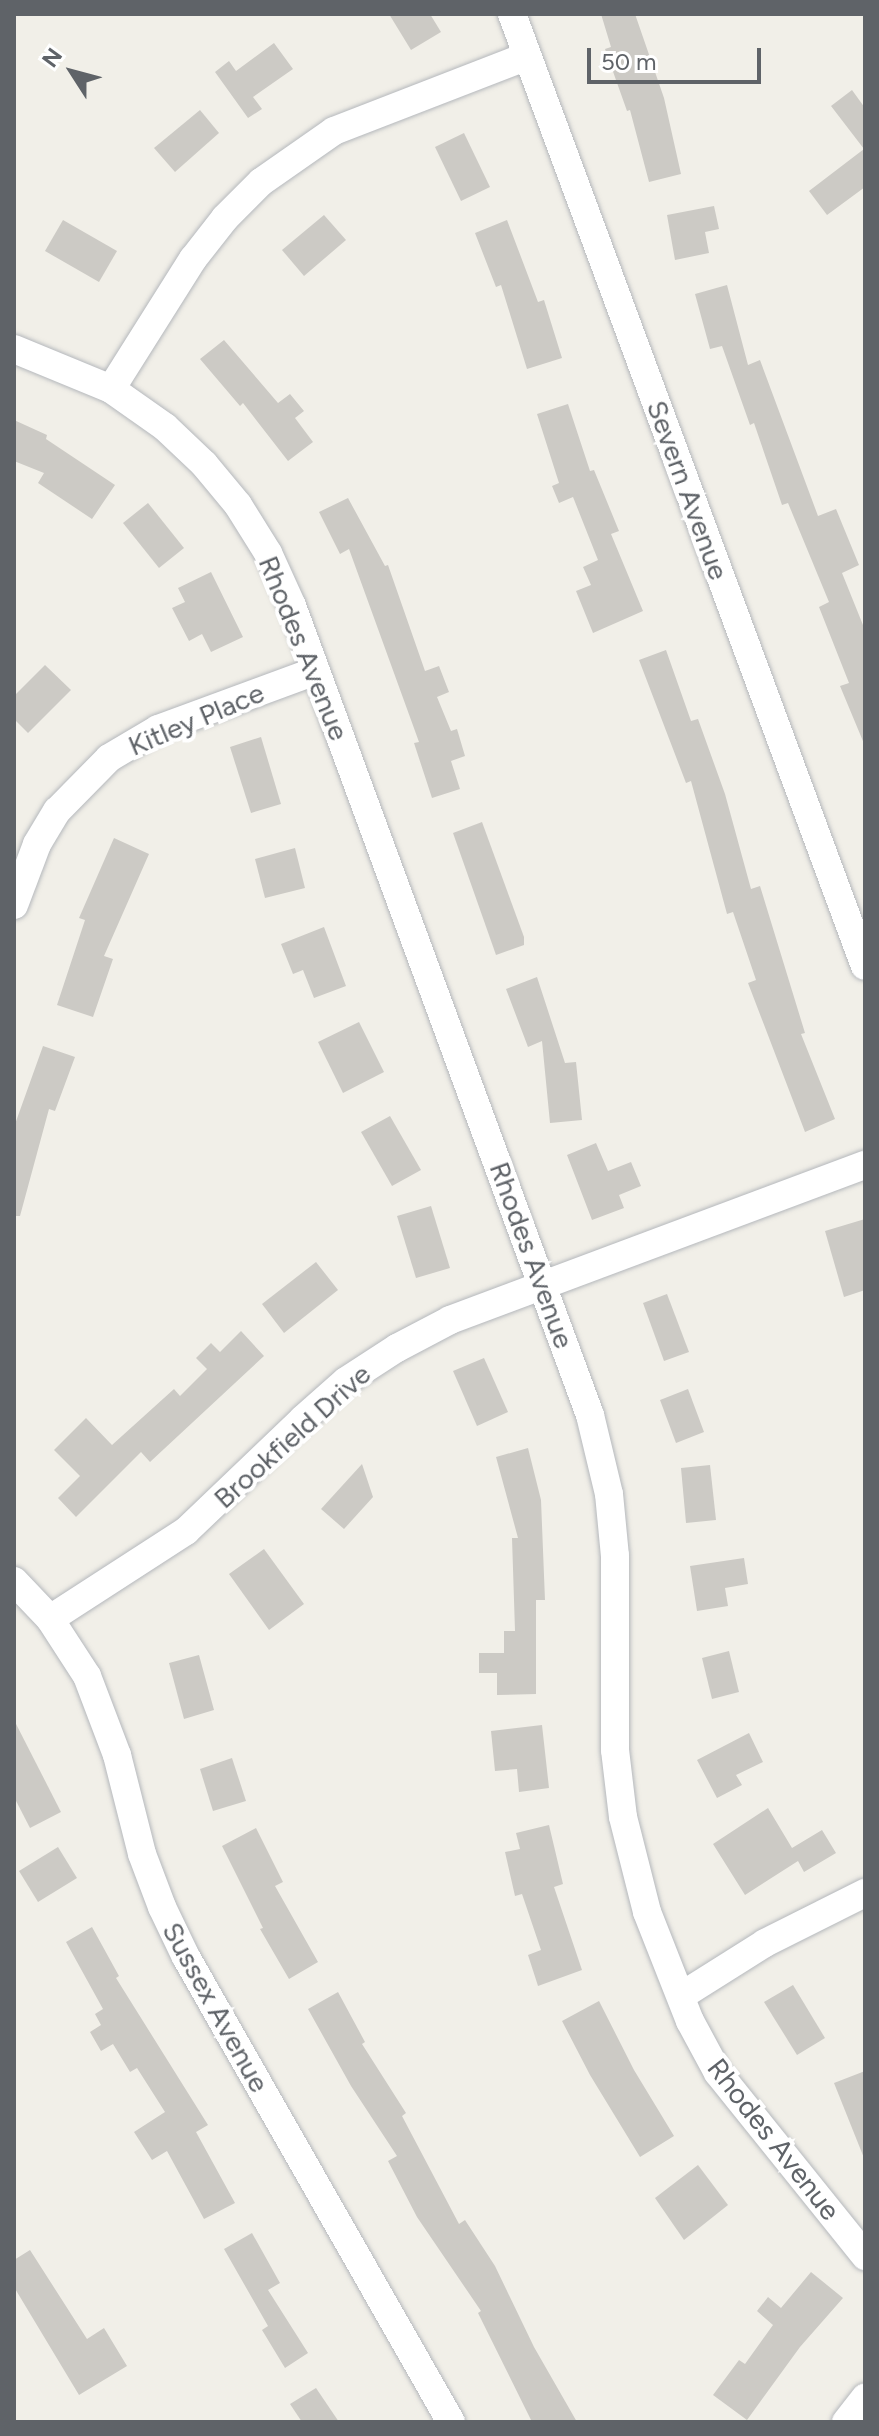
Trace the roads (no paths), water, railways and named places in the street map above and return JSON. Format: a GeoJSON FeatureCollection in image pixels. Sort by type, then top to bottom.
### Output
{"type":"FeatureCollection","features":[{"type":"Feature","properties":{"kind":"street","name":"Severn Avenue"},"geometry":{"type":"LineString","coordinates":[[512,14],[865,966]]}},
{"type":"Feature","properties":{"kind":"street"},"geometry":{"type":"LineString","coordinates":[[111,389],[193,259],[225,218],[261,182],[334,131],[527,56]]}},
{"type":"Feature","properties":{"kind":"street","name":"Rhodes Avenue"},"geometry":{"type":"LineString","coordinates":[[14,349],[111,389],[165,427],[204,464],[238,505],[268,553],[316,671],[590,1415],[603,1463],[615,1556],[614,1716],[623,1817],[647,1912],[681,1996],[718,2073],[865,2256]]}},
{"type":"Feature","properties":{"kind":"street","name":"Kitley Place"},"geometry":{"type":"LineString","coordinates":[[14,905],[37,844],[57,811],[83,781],[109,758],[158,729],[316,671]]}},
{"type":"Feature","properties":{"kind":"street","name":"Brookfield Drive"},"geometry":{"type":"LineString","coordinates":[[50,1619],[186,1531],[346,1381],[397,1348],[450,1320],[865,1165]]}},
{"type":"Feature","properties":{"kind":"street","name":"Sussex Avenue"},"geometry":{"type":"LineString","coordinates":[[14,1581],[50,1619],[87,1676],[117,1755],[142,1854],[162,1907],[186,1957],[451,2422]]}},
{"type":"Feature","properties":{"kind":"street"},"geometry":{"type":"LineString","coordinates":[[681,1996],[765,1943],[865,1893]]}},
{"type":"Feature","properties":{"kind":"street"},"geometry":{"type":"LineString","coordinates":[[846,2422],[865,2398]]}}]}
